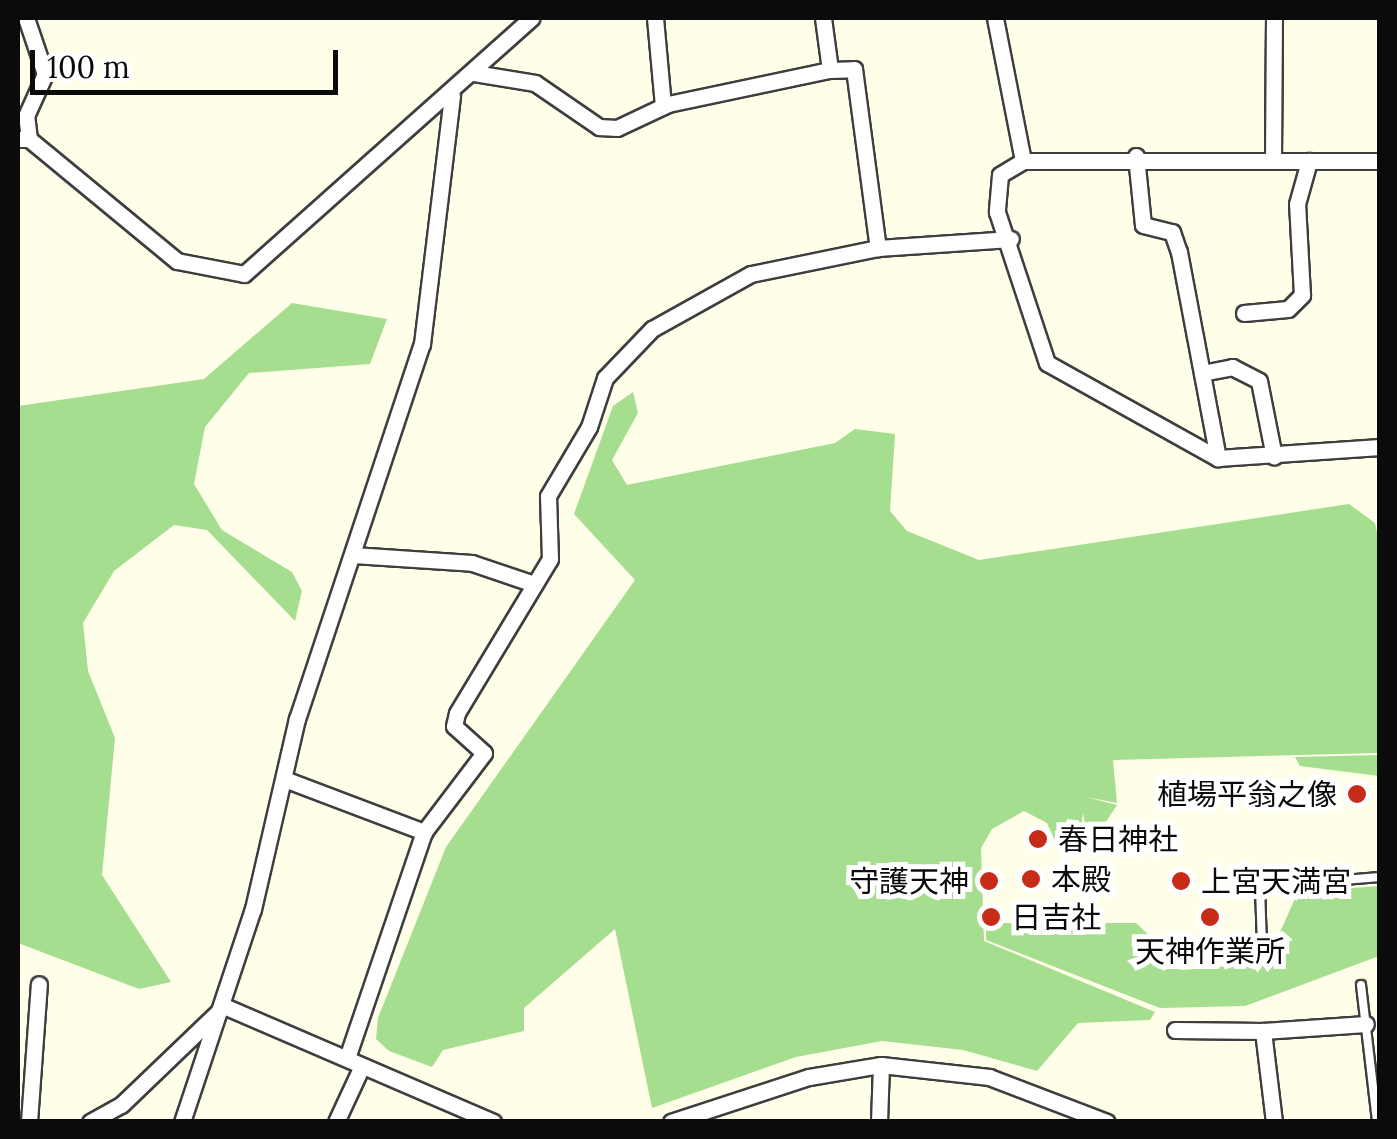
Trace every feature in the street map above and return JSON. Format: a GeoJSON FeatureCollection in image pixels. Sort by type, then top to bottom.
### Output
{"type":"FeatureCollection","features":[{"type":"Feature","properties":{"kind":"street"},"geometry":{"type":"LineString","coordinates":[[26,18],[45,74],[26,116],[23,139],[177,261],[244,274],[452,96],[531,18]]}},
{"type":"Feature","properties":{"kind":"street"},"geometry":{"type":"LineString","coordinates":[[655,18],[663,106]]}},
{"type":"Feature","properties":{"kind":"street"},"geometry":{"type":"LineString","coordinates":[[824,18],[830,70]]}},
{"type":"Feature","properties":{"kind":"street"},"geometry":{"type":"LineString","coordinates":[[996,18],[1023,160]]}},
{"type":"Feature","properties":{"kind":"street"},"geometry":{"type":"LineString","coordinates":[[1273,160],[1274,18]]}},
{"type":"Feature","properties":{"kind":"street"},"geometry":{"type":"LineString","coordinates":[[474,72],[535,83],[599,127],[630,127],[663,106],[830,70],[854,69],[878,248]]}},
{"type":"Feature","properties":{"kind":"street"},"geometry":{"type":"LineString","coordinates":[[182,1122],[224,1006],[284,779],[422,344],[452,96]]}},
{"type":"Feature","properties":{"kind":"street"},"geometry":{"type":"LineString","coordinates":[[1136,156],[1143,225],[1172,232],[1218,458]]}},
{"type":"Feature","properties":{"kind":"street"},"geometry":{"type":"LineString","coordinates":[[1380,162],[1136,156],[1023,160],[1000,175],[997,212],[1011,239],[1047,363],[1218,458],[1380,447]]}},
{"type":"Feature","properties":{"kind":"street"},"geometry":{"type":"LineString","coordinates":[[1244,313],[1288,309],[1302,295],[1297,204],[1309,161]]}},
{"type":"Feature","properties":{"kind":"street"},"geometry":{"type":"LineString","coordinates":[[346,1058],[424,832],[484,753],[454,726],[457,713],[531,583],[550,559],[548,496],[590,427],[605,378],[652,329],[750,274],[878,248],[1011,239]]}},
{"type":"Feature","properties":{"kind":"street"},"geometry":{"type":"LineString","coordinates":[[1202,374],[1232,367],[1259,381],[1274,456]]}},
{"type":"Feature","properties":{"kind":"street"},"geometry":{"type":"LineString","coordinates":[[353,555],[472,564],[531,583]]}},
{"type":"Feature","properties":{"kind":"street"},"geometry":{"type":"LineString","coordinates":[[284,779],[424,832]]}},
{"type":"Feature","properties":{"kind":"street"},"geometry":{"type":"LineString","coordinates":[[29,1122],[38,984]]}},
{"type":"Feature","properties":{"kind":"street"},"geometry":{"type":"LineString","coordinates":[[224,1006],[493,1122]]}},
{"type":"Feature","properties":{"kind":"street"},"geometry":{"type":"LineString","coordinates":[[90,1122],[120,1104],[224,1006]]}},
{"type":"Feature","properties":{"kind":"street"},"geometry":{"type":"LineString","coordinates":[[1175,1030],[1263,1031],[1366,1024]]}},
{"type":"Feature","properties":{"kind":"street"},"geometry":{"type":"LineString","coordinates":[[1263,1031],[1274,1122]]}},
{"type":"Feature","properties":{"kind":"street"},"geometry":{"type":"LineString","coordinates":[[879,1122],[881,1065]]}},
{"type":"Feature","properties":{"kind":"street"},"geometry":{"type":"LineString","coordinates":[[671,1122],[809,1077],[881,1065],[989,1077],[1107,1122]]}},
{"type":"Feature","properties":{"kind":"street"},"geometry":{"type":"LineString","coordinates":[[336,1122],[362,1066]]}},
{"type":"Feature","properties":{"kind":"street"},"geometry":{"type":"LineString","coordinates":[[451,1122],[459,1106]]}},
{"type":"Feature","properties":{"kind":"lane"},"geometry":{"type":"LineString","coordinates":[[1170,948],[1262,944],[1260,887],[1380,877]]}},
{"type":"Feature","properties":{"kind":"lane"},"geometry":{"type":"LineString","coordinates":[[1362,985],[1377,1122]]}},
{"type":"Feature","properties":{"kind":"green space"},"geometry":{"type":"Polygon","coordinates":[[[292,303],[387,319],[370,364],[249,373],[205,427],[194,484],[222,530],[292,572],[302,591],[295,621],[207,530],[174,525],[114,571],[83,623],[88,671],[115,738],[102,875],[171,982],[139,989],[18,943],[18,406],[204,379],[292,303]]]}},
{"type":"Feature","properties":{"kind":"green space"},"geometry":{"type":"Polygon","coordinates":[[[633,392],[638,413],[612,460],[627,485],[835,443],[855,429],[895,434],[890,511],[907,531],[979,560],[1349,504],[1375,523],[1379,541],[1379,753],[1113,760],[1117,803],[1086,797],[1117,805],[1100,831],[1087,837],[1083,813],[1080,838],[1057,845],[1047,823],[1024,811],[992,829],[981,848],[984,941],[1155,1012],[1150,1020],[1078,1023],[1037,1071],[963,1050],[882,1041],[796,1057],[652,1108],[615,929],[524,1008],[524,1031],[443,1050],[432,1067],[389,1051],[376,1039],[378,1018],[446,847],[635,580],[574,514],[613,406],[633,392]]]}},
{"type":"Feature","properties":{"kind":"green space"},"geometry":{"type":"Polygon","coordinates":[[[1379,755],[1379,776],[1300,766],[1295,757],[1379,755]]]}},
{"type":"Feature","properties":{"kind":"green space"},"geometry":{"type":"Polygon","coordinates":[[[1379,886],[1379,956],[1245,1006],[1160,1008],[986,940],[986,923],[1136,923],[1151,937],[1150,962],[1182,970],[1266,963],[1298,892],[1379,886]]]}},
{"type":"Feature","properties":{"kind":"place","name":"植場平翁之像"},"geometry":{"type":"Point","coordinates":[1357,794]}},
{"type":"Feature","properties":{"kind":"place","name":"春日神社"},"geometry":{"type":"Point","coordinates":[1038,839]}},
{"type":"Feature","properties":{"kind":"place","name":"本殿"},"geometry":{"type":"Point","coordinates":[1031,879]}},
{"type":"Feature","properties":{"kind":"place","name":"守護天神"},"geometry":{"type":"Point","coordinates":[989,881]}},
{"type":"Feature","properties":{"kind":"place","name":"上宮天満宮"},"geometry":{"type":"Point","coordinates":[1181,881]}},
{"type":"Feature","properties":{"kind":"place","name":"日吉社"},"geometry":{"type":"Point","coordinates":[991,917]}},
{"type":"Feature","properties":{"kind":"place","name":"天神作業所"},"geometry":{"type":"Point","coordinates":[1210,917]}}]}
